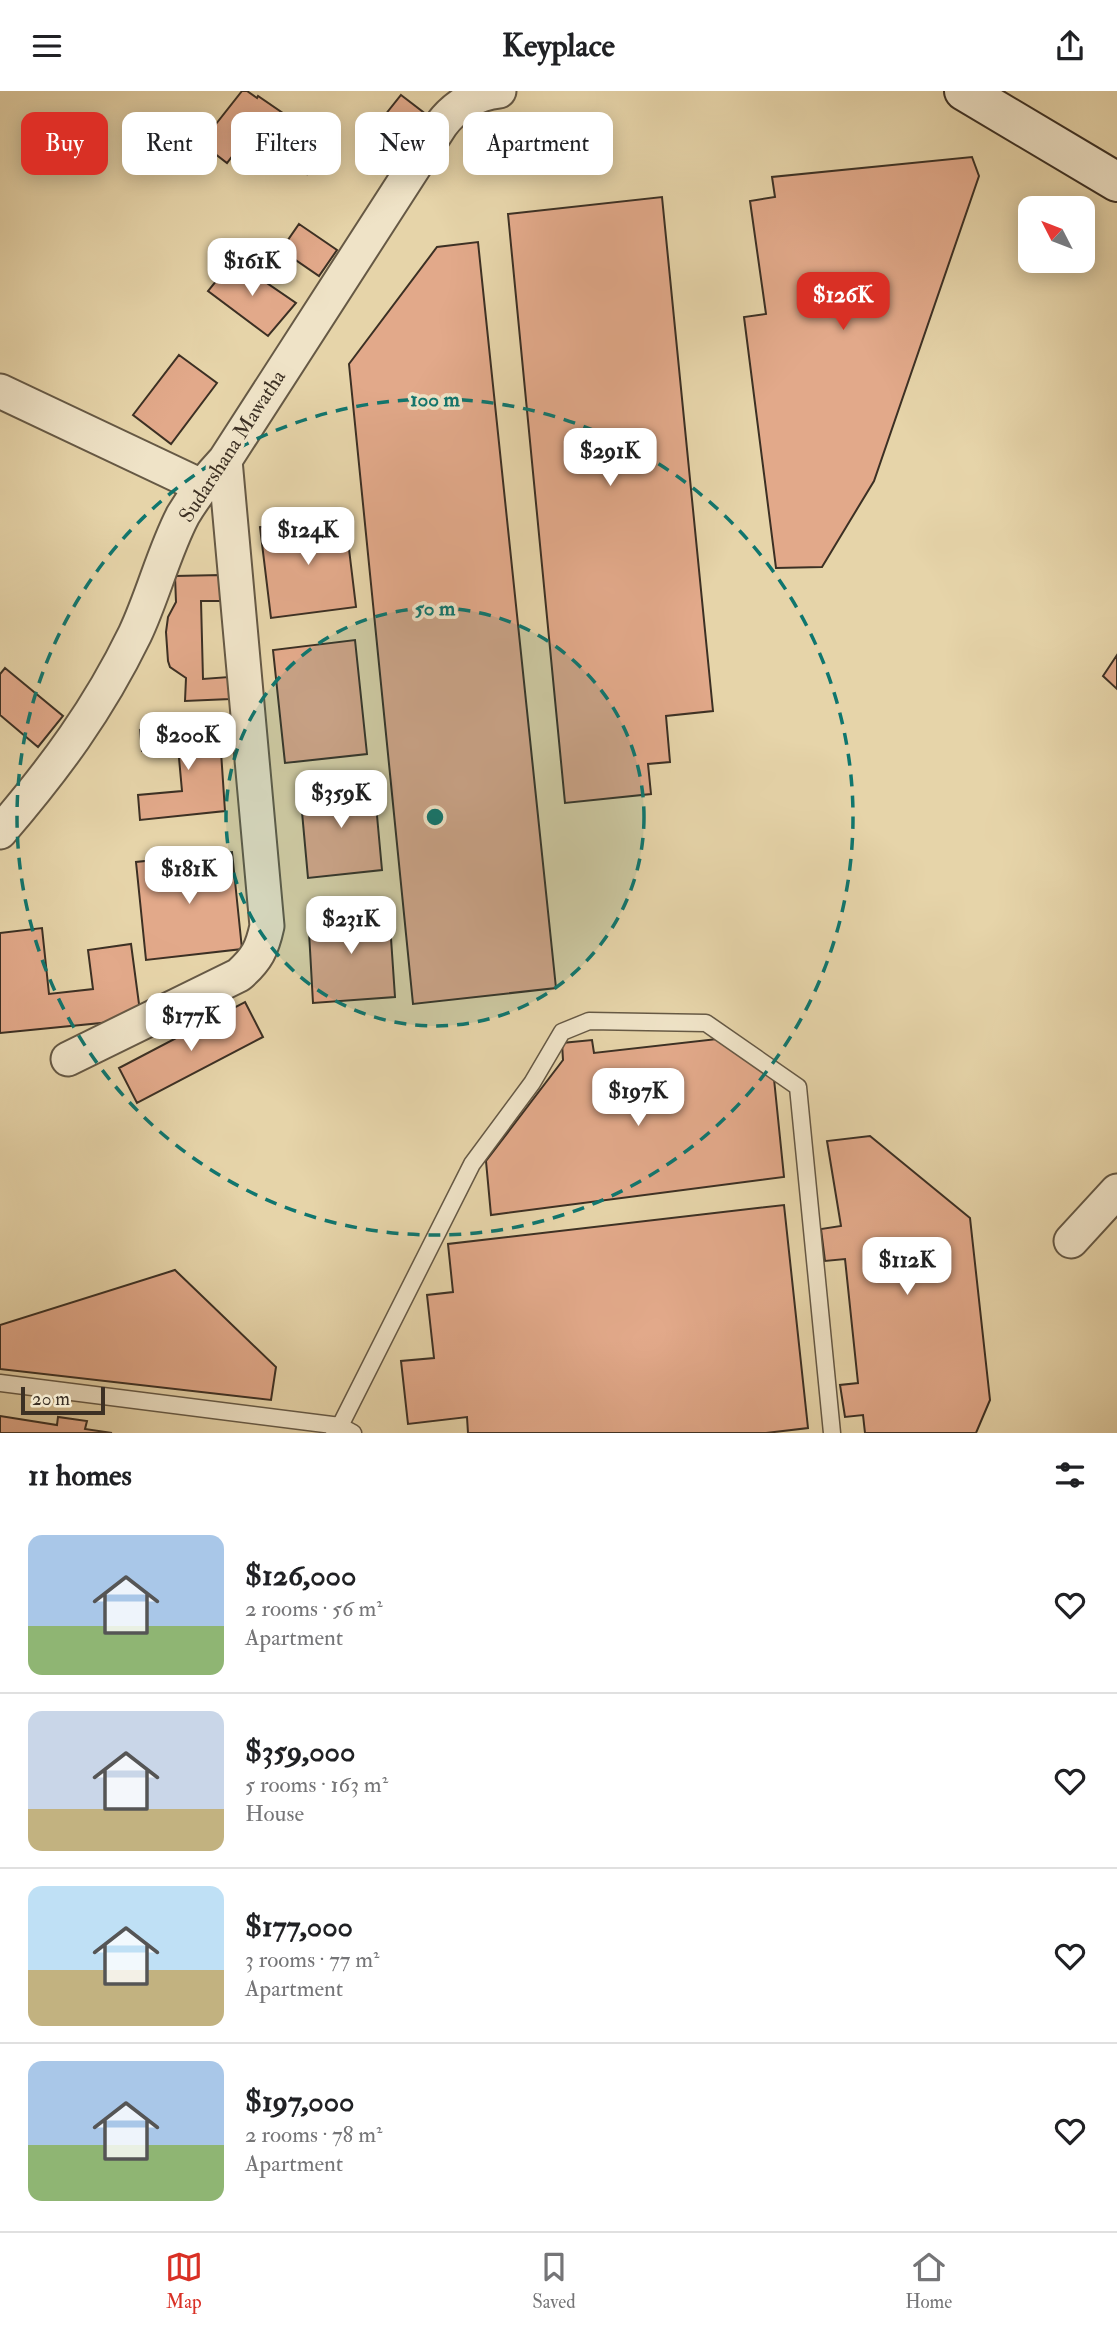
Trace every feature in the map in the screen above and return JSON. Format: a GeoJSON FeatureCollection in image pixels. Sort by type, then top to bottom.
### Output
{"type":"FeatureCollection","features":[{"type":"Feature","properties":{"kind":"street","name":"Sudarshana Mawatha"},"geometry":{"type":"LineString","coordinates":[[0,832],[48,776],[99,702],[136,632],[182,517],[201,486],[225,460],[441,125],[452,110],[489,92],[499,91]]}},
{"type":"Feature","properties":{"kind":"street"},"geometry":{"type":"LineString","coordinates":[[964,91],[1117,182]]}},
{"type":"Feature","properties":{"kind":"street"},"geometry":{"type":"LineString","coordinates":[[5,402],[201,486]]}},
{"type":"Feature","properties":{"kind":"street"},"geometry":{"type":"LineString","coordinates":[[68,1059],[239,975],[252,963],[262,948],[267,926],[225,460]]}},
{"type":"Feature","properties":{"kind":"street"},"geometry":{"type":"LineString","coordinates":[[1071,1241],[1117,1191]]}},
{"type":"Feature","properties":{"kind":"lane"},"geometry":{"type":"LineString","coordinates":[[0,1383],[342,1431],[472,1164],[532,1083],[562,1032],[589,1021],[706,1023],[797,1087],[832,1433]]}},
{"type":"Feature","properties":{"kind":"building"},"geometry":{"type":"Polygon","coordinates":[[[242,91],[247,91],[257,98],[258,96],[281,112],[231,112],[231,158],[227,163],[217,155],[217,123],[242,91]]]}},
{"type":"Feature","properties":{"kind":"building"},"geometry":{"type":"Polygon","coordinates":[[[401,95],[423,112],[387,112],[401,95]]]}},
{"type":"Feature","properties":{"kind":"building"},"geometry":{"type":"Polygon","coordinates":[[[972,157],[979,176],[874,481],[822,567],[776,568],[744,317],[766,314],[750,201],[775,197],[772,177],[972,157]]]}},
{"type":"Feature","properties":{"kind":"building"},"geometry":{"type":"Polygon","coordinates":[[[662,197],[713,711],[666,716],[670,762],[648,764],[651,794],[565,803],[508,214],[662,197]]]}},
{"type":"Feature","properties":{"kind":"building"},"geometry":{"type":"Polygon","coordinates":[[[299,224],[337,250],[319,276],[281,250],[299,224]]]}},
{"type":"Feature","properties":{"kind":"building"},"geometry":{"type":"Polygon","coordinates":[[[478,242],[556,988],[413,1004],[349,364],[437,247],[478,242]]]}},
{"type":"Feature","properties":{"kind":"building"},"geometry":{"type":"Polygon","coordinates":[[[233,260],[296,303],[268,336],[208,291],[233,260]]]}},
{"type":"Feature","properties":{"kind":"building"},"geometry":{"type":"Polygon","coordinates":[[[179,355],[217,383],[171,444],[133,415],[179,355]]]}},
{"type":"Feature","properties":{"kind":"building"},"geometry":{"type":"Polygon","coordinates":[[[345,516],[356,607],[271,618],[260,527],[345,516]]]}},
{"type":"Feature","properties":{"kind":"building"},"geometry":{"type":"Polygon","coordinates":[[[220,575],[220,601],[201,601],[203,679],[229,677],[230,699],[185,701],[186,678],[170,667],[168,661],[166,632],[168,617],[176,602],[175,576],[220,575]]]}},
{"type":"Feature","properties":{"kind":"building"},"geometry":{"type":"Polygon","coordinates":[[[355,640],[367,754],[285,763],[273,650],[355,640]]]}},
{"type":"Feature","properties":{"kind":"building"},"geometry":{"type":"Polygon","coordinates":[[[1117,655],[1117,689],[1103,676],[1117,655]]]}},
{"type":"Feature","properties":{"kind":"building"},"geometry":{"type":"Polygon","coordinates":[[[5,668],[63,716],[38,747],[0,715],[0,674],[5,668]]]}},
{"type":"Feature","properties":{"kind":"building"},"geometry":{"type":"Polygon","coordinates":[[[219,722],[225,811],[140,820],[138,795],[182,791],[178,747],[142,751],[140,730],[219,722]]]}},
{"type":"Feature","properties":{"kind":"building"},"geometry":{"type":"Polygon","coordinates":[[[374,783],[382,870],[308,878],[300,790],[374,783]]]}},
{"type":"Feature","properties":{"kind":"building"},"geometry":{"type":"Polygon","coordinates":[[[232,852],[242,949],[146,960],[136,862],[232,852]]]}},
{"type":"Feature","properties":{"kind":"building"},"geometry":{"type":"Polygon","coordinates":[[[389,909],[395,997],[313,1003],[308,914],[389,909]]]}},
{"type":"Feature","properties":{"kind":"building"},"geometry":{"type":"Polygon","coordinates":[[[42,928],[49,994],[93,989],[88,950],[131,944],[141,1019],[0,1033],[0,933],[42,928]]]}},
{"type":"Feature","properties":{"kind":"building"},"geometry":{"type":"Polygon","coordinates":[[[245,1002],[263,1037],[137,1103],[119,1068],[245,1002]]]}},
{"type":"Feature","properties":{"kind":"building"},"geometry":{"type":"Polygon","coordinates":[[[717,1039],[774,1079],[784,1177],[491,1215],[486,1161],[563,1060],[562,1043],[592,1040],[594,1053],[717,1039]]]}},
{"type":"Feature","properties":{"kind":"building"},"geometry":{"type":"Polygon","coordinates":[[[870,1136],[970,1218],[990,1400],[976,1433],[865,1433],[863,1415],[845,1417],[840,1385],[858,1383],[845,1259],[825,1261],[821,1229],[841,1226],[827,1141],[870,1136]]]}},
{"type":"Feature","properties":{"kind":"building"},"geometry":{"type":"Polygon","coordinates":[[[784,1205],[808,1428],[766,1433],[468,1433],[467,1417],[408,1424],[401,1361],[434,1358],[427,1295],[453,1292],[448,1244],[784,1205]]]}},
{"type":"Feature","properties":{"kind":"building"},"geometry":{"type":"Polygon","coordinates":[[[175,1270],[276,1367],[271,1400],[0,1369],[0,1325],[175,1270]]]}},
{"type":"Feature","properties":{"kind":"building"},"geometry":{"type":"Polygon","coordinates":[[[0,1416],[57,1425],[58,1417],[87,1421],[85,1429],[112,1433],[0,1433],[0,1416]]]}}]}
